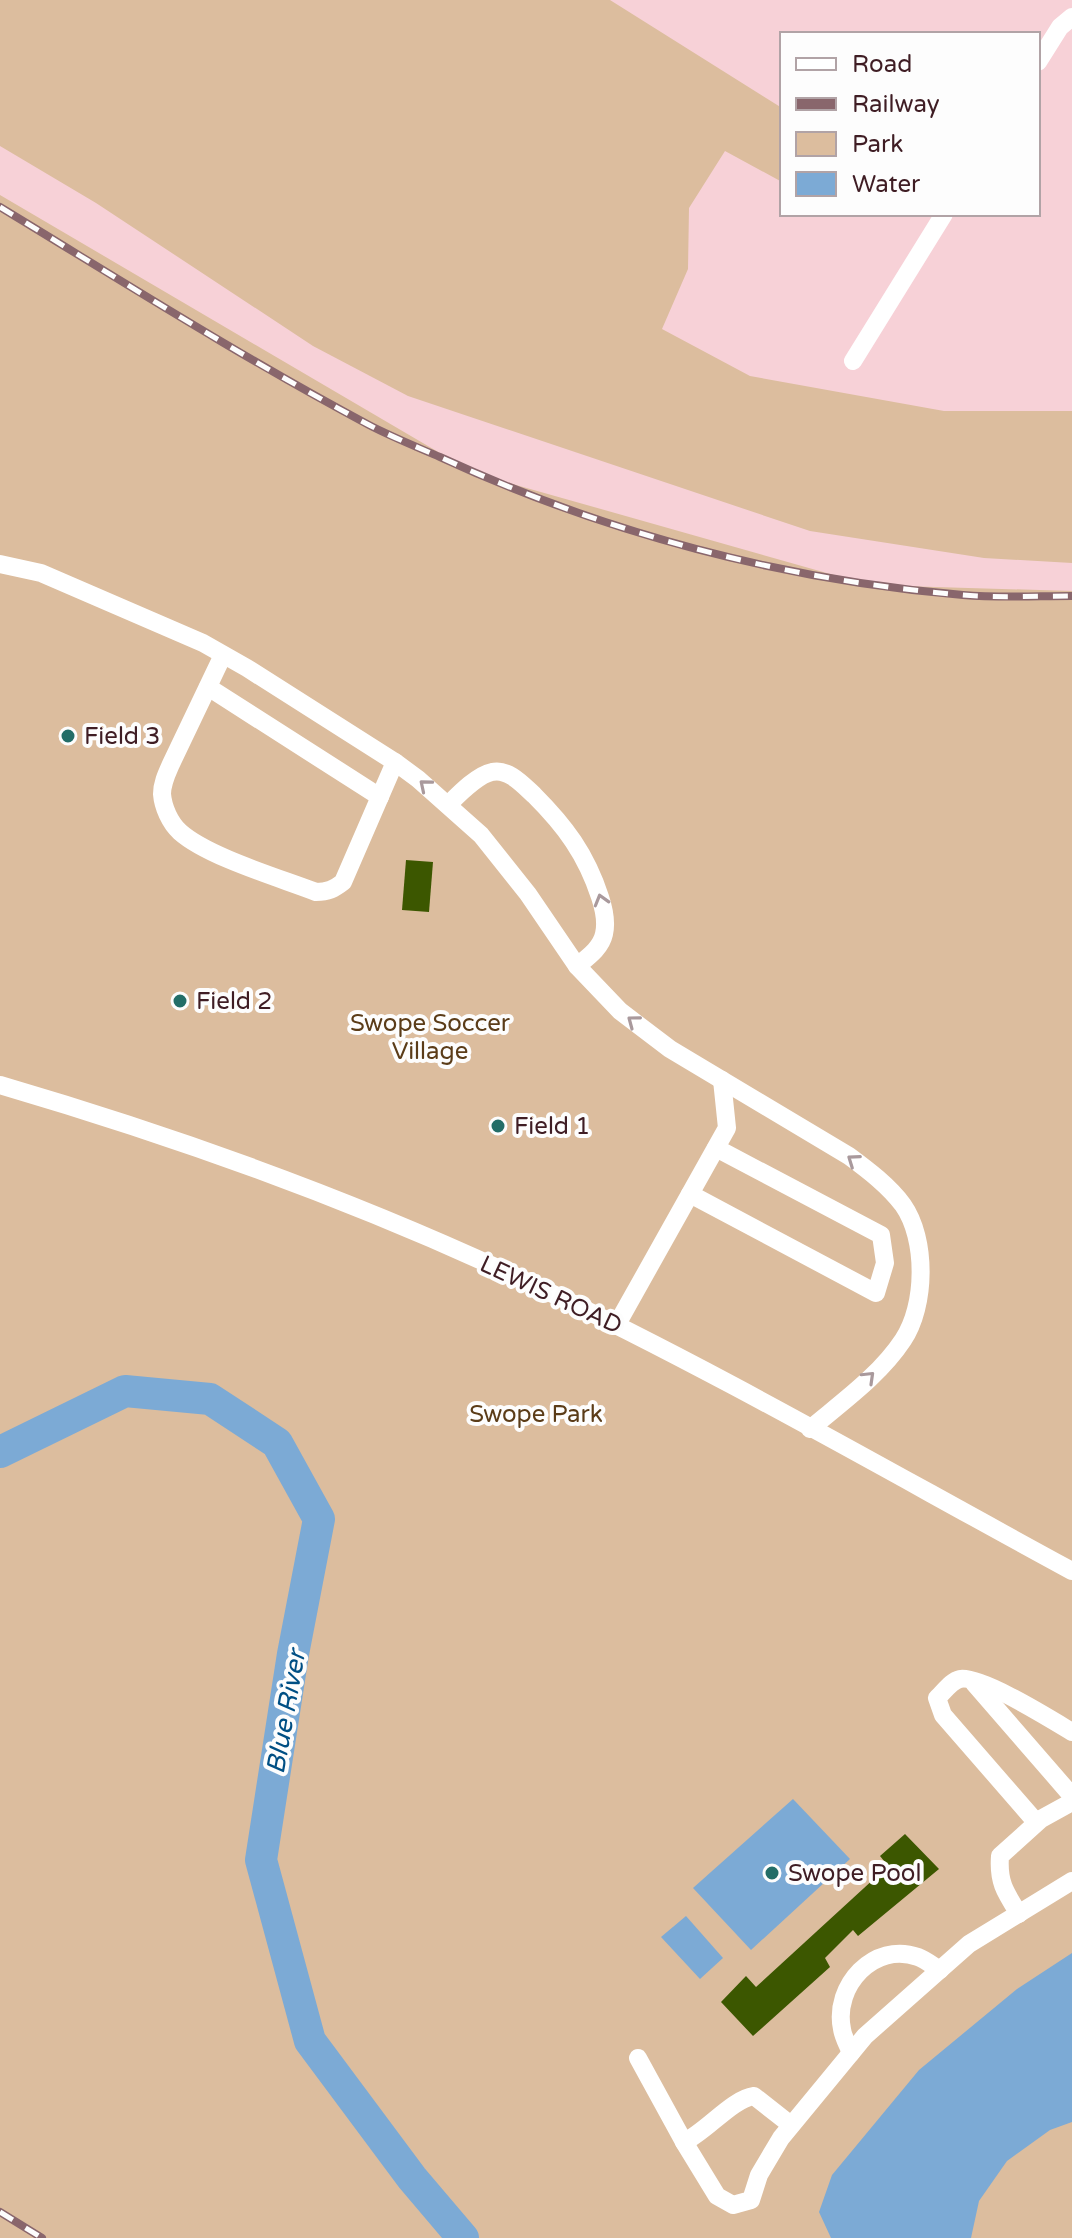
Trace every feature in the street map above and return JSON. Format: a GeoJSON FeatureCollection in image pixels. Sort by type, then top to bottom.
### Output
{"type":"FeatureCollection","features":[{"type":"Feature","properties":{"kind":"street"},"geometry":{"type":"LineString","coordinates":[[1040,59],[1060,27],[1072,17]]}},
{"type":"Feature","properties":{"kind":"street"},"geometry":{"type":"LineString","coordinates":[[853,361],[943,216]]}},
{"type":"Feature","properties":{"kind":"street"},"geometry":{"type":"LineString","coordinates":[[0,564],[41,573],[203,643],[395,762],[481,835],[528,894],[577,966],[620,1011],[670,1049],[849,1156],[876,1176],[904,1206],[918,1239],[922,1275],[917,1306],[905,1338],[873,1375],[810,1429]]}},
{"type":"Feature","properties":{"kind":"street"},"geometry":{"type":"LineString","coordinates":[[223,655],[171,764],[162,794],[170,819],[188,839],[225,858],[316,892],[334,889],[343,882],[395,762]]}},
{"type":"Feature","properties":{"kind":"street"},"geometry":{"type":"LineString","coordinates":[[208,687],[380,797]]}},
{"type":"Feature","properties":{"kind":"street"},"geometry":{"type":"LineString","coordinates":[[448,805],[466,788],[491,772],[504,772],[524,785],[577,843],[594,878],[605,912],[604,938],[594,953],[577,966]]}},
{"type":"Feature","properties":{"kind":"street"},"geometry":{"type":"LineString","coordinates":[[616,1326],[727,1128],[722,1080]]}},
{"type":"Feature","properties":{"kind":"street","name":"LEWIS ROAD"},"geometry":{"type":"LineString","coordinates":[[0,1085],[87,1110],[300,1185],[531,1284],[616,1326],[1072,1571]]}},
{"type":"Feature","properties":{"kind":"street"},"geometry":{"type":"LineString","coordinates":[[690,1194],[876,1293],[885,1263],[881,1235],[716,1148]]}},
{"type":"Feature","properties":{"kind":"street"},"geometry":{"type":"LineString","coordinates":[[1036,1822],[943,1715],[937,1698],[956,1679],[969,1678],[1072,1732]]}},
{"type":"Feature","properties":{"kind":"street"},"geometry":{"type":"LineString","coordinates":[[969,1678],[1072,1799],[1036,1822],[1000,1856],[999,1875],[1006,1894],[1019,1914]]}},
{"type":"Feature","properties":{"kind":"street"},"geometry":{"type":"LineString","coordinates":[[638,2058],[717,2196],[733,2205],[751,2200],[759,2175],[781,2138],[865,2036],[969,1944],[1072,1881]]}},
{"type":"Feature","properties":{"kind":"street"},"geometry":{"type":"LineString","coordinates":[[851,2053],[842,2028],[843,2002],[851,1979],[868,1963],[891,1954],[917,1956],[940,1970]]}},
{"type":"Feature","properties":{"kind":"street"},"geometry":{"type":"LineString","coordinates":[[684,2142],[698,2136],[743,2097],[754,2096],[791,2125]]}},
{"type":"Feature","properties":{"kind":"green space"},"geometry":{"type":"Polygon","coordinates":[[[0,0],[610,0],[780,107],[780,181],[725,151],[689,208],[688,269],[662,329],[750,376],[944,411],[1072,411],[1072,563],[984,558],[810,531],[408,396],[313,346],[96,203],[0,146],[0,0]]]}},
{"type":"Feature","properties":{"kind":"green space","name":"Swope Park"},"geometry":{"type":"Polygon","coordinates":[[[0,195],[474,473],[869,585],[1072,591],[1072,2238],[0,2238],[0,195]]]}},
{"type":"Feature","properties":{"kind":"water","name":"Swope Pool"},"geometry":{"type":"Polygon","coordinates":[[[793,1799],[850,1859],[751,1950],[693,1888],[793,1799]]]}},
{"type":"Feature","properties":{"kind":"water"},"geometry":{"type":"Polygon","coordinates":[[[686,1916],[723,1958],[700,1979],[661,1937],[686,1916]]]}},
{"type":"Feature","properties":{"kind":"water"},"geometry":{"type":"Polygon","coordinates":[[[1072,1953],[1072,2122],[1050,2130],[1007,2161],[979,2201],[971,2238],[831,2238],[819,2212],[832,2175],[919,2070],[1017,1989],[1072,1953]]]}},
{"type":"Feature","properties":{"kind":"building"},"geometry":{"type":"Polygon","coordinates":[[[406,860],[433,862],[429,912],[402,910],[406,860]]]}},
{"type":"Feature","properties":{"kind":"building"},"geometry":{"type":"Polygon","coordinates":[[[905,1834],[939,1869],[858,1936],[853,1930],[825,1958],[830,1967],[753,2036],[721,2002],[746,1976],[756,1987],[888,1866],[880,1856],[905,1834]]]}},
{"type":"Feature","properties":{"kind":"waterway","name":"Blue River"},"geometry":{"type":"LineString","coordinates":[[0,1452],[125,1391],[210,1399],[277,1443],[319,1519],[293,1654],[261,1860],[310,2041],[412,2178],[463,2238]]}},
{"type":"Feature","properties":{"kind":"railway"},"geometry":{"type":"LineString","coordinates":[[0,207],[229,346],[369,425],[566,509],[696,549],[829,578],[963,595],[1072,596]]}},
{"type":"Feature","properties":{"kind":"railway"},"geometry":{"type":"LineString","coordinates":[[0,2212],[42,2238]]}},
{"type":"Feature","properties":{"kind":"place","name":"Field 3"},"geometry":{"type":"Point","coordinates":[68,736]}},
{"type":"Feature","properties":{"kind":"place","name":"Field 2"},"geometry":{"type":"Point","coordinates":[180,1001]}},
{"type":"Feature","properties":{"kind":"place","name":"Field 1"},"geometry":{"type":"Point","coordinates":[498,1126]}},
{"type":"Feature","properties":{"kind":"place","name":"Swope Pool"},"geometry":{"type":"Point","coordinates":[772,1873]}},
{"type":"Feature","properties":{"kind":"park label","name":"Swope Soccer Village"},"geometry":{"type":"Point","coordinates":[430,1037]}}]}
